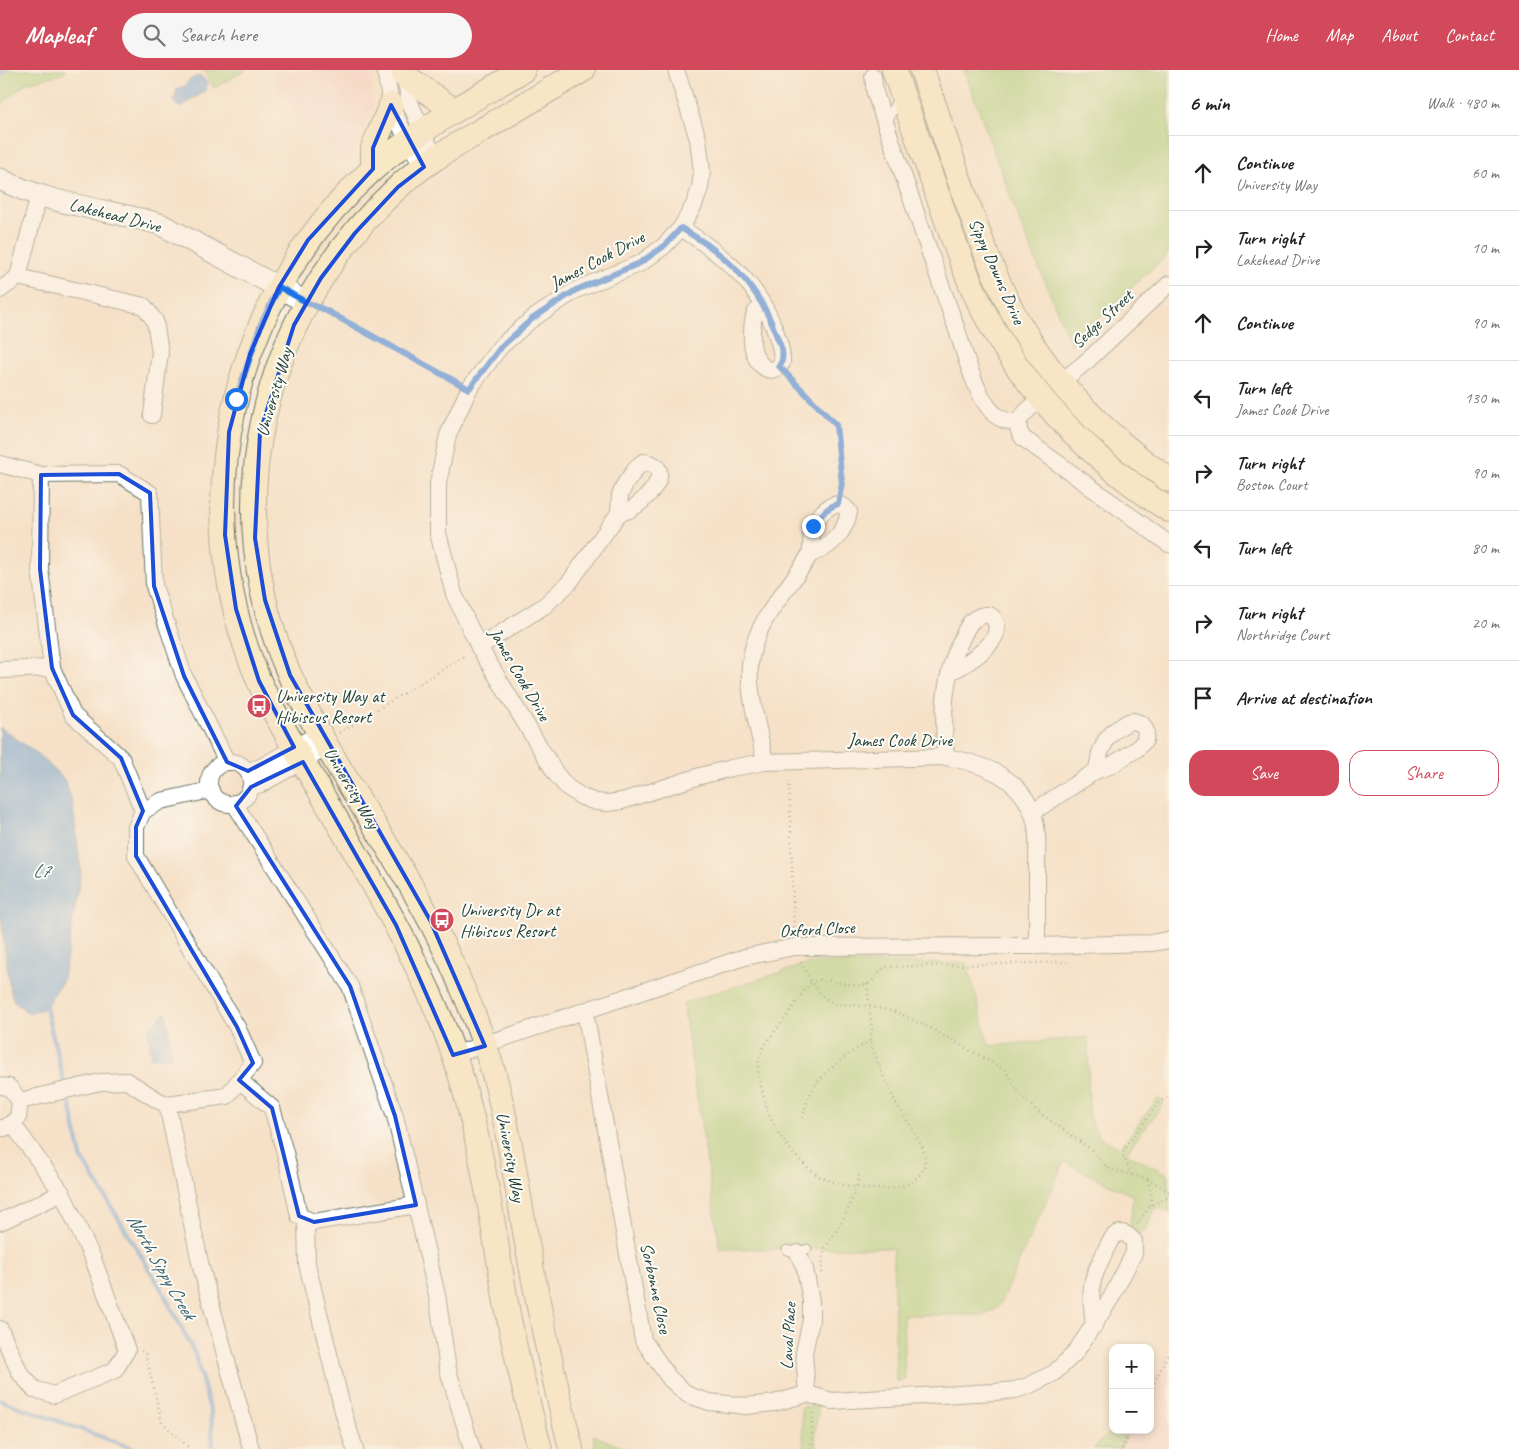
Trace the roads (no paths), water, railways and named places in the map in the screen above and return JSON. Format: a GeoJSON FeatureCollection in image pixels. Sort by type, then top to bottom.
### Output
{"type":"FeatureCollection","features":[{"type":"Feature","properties":{"kind":"main road","name":"University Way"},"geometry":{"type":"LineString","coordinates":[[523,70],[455,110],[373,169],[308,240],[279,287],[261,324],[236,399],[229,432],[226,464],[225,535],[236,609],[246,646],[259,681],[298,755],[396,925],[429,994],[454,1055],[481,1156],[510,1326],[540,1449]]}},
{"type":"Feature","properties":{"kind":"main road","name":"University Way"},"geometry":{"type":"LineString","coordinates":[[571,1449],[538,1304],[502,1109],[485,1046],[461,984],[430,920],[324,740],[290,675],[273,631],[265,600],[259,570],[254,510],[260,432],[280,360],[294,325],[306,302],[336,256],[398,187],[429,163],[583,70]]}},
{"type":"Feature","properties":{"kind":"main road","name":"Sippy Downs Drive"},"geometry":{"type":"LineString","coordinates":[[922,70],[990,263],[1020,326],[1061,382],[1084,408],[1113,437],[1169,480]]}},
{"type":"Feature","properties":{"kind":"main road"},"geometry":{"type":"LineString","coordinates":[[398,72],[420,85],[444,105],[455,110]]}},
{"type":"Feature","properties":{"kind":"main road","name":"Sippy Downs Drive"},"geometry":{"type":"LineString","coordinates":[[889,79],[973,288],[998,336],[1020,370],[1066,426],[1102,461],[1127,482],[1169,510]]}},
{"type":"Feature","properties":{"kind":"main road"},"geometry":{"type":"LineString","coordinates":[[373,169],[372,148],[391,106]]}},
{"type":"Feature","properties":{"kind":"main road"},"geometry":{"type":"LineString","coordinates":[[1042,398],[1061,382]]}},
{"type":"Feature","properties":{"kind":"street","name":"James Cook Drive"},"geometry":{"type":"LineString","coordinates":[[676,70],[698,139],[702,172],[697,196],[681,228],[664,246],[640,263],[576,290],[532,319],[500,348],[469,389],[448,435],[438,483],[438,533],[454,594],[479,647],[556,774],[567,787],[582,797],[602,802],[622,801],[700,776],[765,762],[946,757],[974,762],[1002,775],[1023,796],[1033,812],[1037,834],[1037,946]]}},
{"type":"Feature","properties":{"kind":"street"},"geometry":{"type":"LineString","coordinates":[[398,72],[410,103],[415,137]]}},
{"type":"Feature","properties":{"kind":"street"},"geometry":{"type":"LineString","coordinates":[[398,72],[391,106],[415,137],[429,163]]}},
{"type":"Feature","properties":{"kind":"street"},"geometry":{"type":"LineString","coordinates":[[889,79],[875,93],[977,387],[987,406],[995,415],[1003,420],[1018,423]]}},
{"type":"Feature","properties":{"kind":"street","name":"Lakehead Drive"},"geometry":{"type":"LineString","coordinates":[[0,179],[39,195],[160,224],[306,302]]}},
{"type":"Feature","properties":{"kind":"street"},"geometry":{"type":"LineString","coordinates":[[0,290],[18,277],[39,195]]}},
{"type":"Feature","properties":{"kind":"street"},"geometry":{"type":"LineString","coordinates":[[681,228],[713,248],[742,275],[763,304],[770,317],[782,350],[782,363],[775,369],[769,370],[758,362],[753,349],[752,335],[755,313],[763,304]]}},
{"type":"Feature","properties":{"kind":"street"},"geometry":{"type":"LineString","coordinates":[[18,277],[144,306],[155,321],[160,352],[152,415]]}},
{"type":"Feature","properties":{"kind":"street","name":"Sedge Street"},"geometry":{"type":"LineString","coordinates":[[1061,382],[1169,284]]}},
{"type":"Feature","properties":{"kind":"street"},"geometry":{"type":"LineString","coordinates":[[1042,398],[1022,415],[1018,423],[1019,433],[1024,439],[1169,544]]}},
{"type":"Feature","properties":{"kind":"street"},"geometry":{"type":"LineString","coordinates":[[0,464],[40,475],[119,474],[150,493],[154,586],[184,676],[228,762]]}},
{"type":"Feature","properties":{"kind":"street"},"geometry":{"type":"LineString","coordinates":[[40,475],[40,569],[52,668],[72,715],[121,758],[143,811]]}},
{"type":"Feature","properties":{"kind":"street"},"geometry":{"type":"LineString","coordinates":[[765,762],[750,684],[750,660],[757,634],[769,612],[810,554],[810,538],[813,526],[831,506],[838,504],[844,506],[849,512],[847,522],[837,538],[822,551],[810,554]]}},
{"type":"Feature","properties":{"kind":"street"},"geometry":{"type":"LineString","coordinates":[[479,647],[544,606],[556,596],[568,583],[619,513]]}},
{"type":"Feature","properties":{"kind":"street"},"geometry":{"type":"LineString","coordinates":[[0,670],[52,668]]}},
{"type":"Feature","properties":{"kind":"street"},"geometry":{"type":"LineString","coordinates":[[946,757],[943,724],[944,696],[950,672]]}},
{"type":"Feature","properties":{"kind":"street"},"geometry":{"type":"LineString","coordinates":[[249,779],[261,784],[298,755],[324,740]]}},
{"type":"Feature","properties":{"kind":"street"},"geometry":{"type":"LineString","coordinates":[[228,762],[243,766],[249,779],[247,795],[242,800],[234,803],[220,801],[211,790],[210,777],[214,770],[219,765],[228,762]]}},
{"type":"Feature","properties":{"kind":"street"},"geometry":{"type":"LineString","coordinates":[[1033,812],[1097,770]]}},
{"type":"Feature","properties":{"kind":"street"},"geometry":{"type":"LineString","coordinates":[[20,1101],[100,1082],[127,1081],[167,1104],[227,1096],[252,1063],[237,1028],[136,856],[136,826],[143,811],[162,802],[211,790]]}},
{"type":"Feature","properties":{"kind":"street"},"geometry":{"type":"LineString","coordinates":[[234,803],[350,986],[395,1116],[437,1295],[448,1370],[472,1449]]}},
{"type":"Feature","properties":{"kind":"street","name":"Oxford Close"},"geometry":{"type":"LineString","coordinates":[[454,1055],[745,957],[794,947],[1037,946],[1152,943],[1169,940]]}},
{"type":"Feature","properties":{"kind":"street","name":"Sorbonne Close"},"geometry":{"type":"LineString","coordinates":[[585,1011],[643,1340],[670,1379],[688,1395],[709,1402],[746,1406],[774,1403],[807,1394]]}},
{"type":"Feature","properties":{"kind":"street"},"geometry":{"type":"LineString","coordinates":[[239,1080],[272,1108],[286,1156],[299,1216],[314,1222],[416,1205]]}},
{"type":"Feature","properties":{"kind":"street"},"geometry":{"type":"LineString","coordinates":[[0,1086],[9,1087],[20,1101],[18,1118],[6,1125],[62,1193],[93,1259],[127,1350],[115,1370],[54,1395],[34,1389],[20,1373],[0,1329]]}},
{"type":"Feature","properties":{"kind":"street"},"geometry":{"type":"LineString","coordinates":[[167,1104],[201,1267],[251,1449]]}},
{"type":"Feature","properties":{"kind":"street"},"geometry":{"type":"LineString","coordinates":[[0,1222],[62,1193]]}},
{"type":"Feature","properties":{"kind":"street"},"geometry":{"type":"LineString","coordinates":[[306,1219],[307,1264],[344,1415],[355,1449]]}},
{"type":"Feature","properties":{"kind":"street"},"geometry":{"type":"LineString","coordinates":[[807,1394],[832,1401],[1015,1390],[1041,1380],[1065,1364],[1075,1353],[1094,1326],[1112,1298],[1134,1253],[1134,1241],[1129,1235],[1120,1234],[1110,1240],[1094,1276],[1091,1288],[1094,1326]]}},
{"type":"Feature","properties":{"kind":"street","name":"Laval Place"},"geometry":{"type":"LineString","coordinates":[[797,1251],[805,1269],[812,1301],[811,1320],[804,1353],[807,1394]]}},
{"type":"Feature","properties":{"kind":"lane"},"geometry":{"type":"LineString","coordinates":[[886,125],[889,79]]}},
{"type":"Feature","properties":{"kind":"water"},"geometry":{"type":"Polygon","coordinates":[[[201,76],[207,82],[205,92],[181,108],[176,105],[174,100],[177,89],[185,86],[192,79],[201,76]]]}},
{"type":"Feature","properties":{"kind":"water","name":"L7"},"geometry":{"type":"Polygon","coordinates":[[[0,727],[39,755],[64,779],[72,800],[81,872],[63,980],[45,1008],[29,1014],[13,1000],[9,983],[0,909],[0,727]]]}},
{"type":"Feature","properties":{"kind":"water"},"geometry":{"type":"Polygon","coordinates":[[[166,1012],[172,1056],[151,1058],[148,1029],[166,1012]]]}},
{"type":"Feature","properties":{"kind":"waterway"},"geometry":{"type":"LineString","coordinates":[[0,76],[6,70]]}},
{"type":"Feature","properties":{"kind":"waterway","name":"North Sippy Creek"},"geometry":{"type":"LineString","coordinates":[[45,1004],[64,1082]]}},
{"type":"Feature","properties":{"kind":"waterway","name":"North Sippy Creek"},"geometry":{"type":"LineString","coordinates":[[70,1103],[81,1157],[162,1290],[195,1354],[211,1413],[213,1449]]}},
{"type":"Feature","properties":{"kind":"waterway"},"geometry":{"type":"LineString","coordinates":[[0,1400],[135,1449]]}},
{"type":"Feature","properties":{"kind":"place","name":"University Way at Hibiscus Resort"},"geometry":{"type":"Point","coordinates":[259,706]}},
{"type":"Feature","properties":{"kind":"place","name":"University Dr at Hibiscus Resort"},"geometry":{"type":"Point","coordinates":[442,920]}}]}
